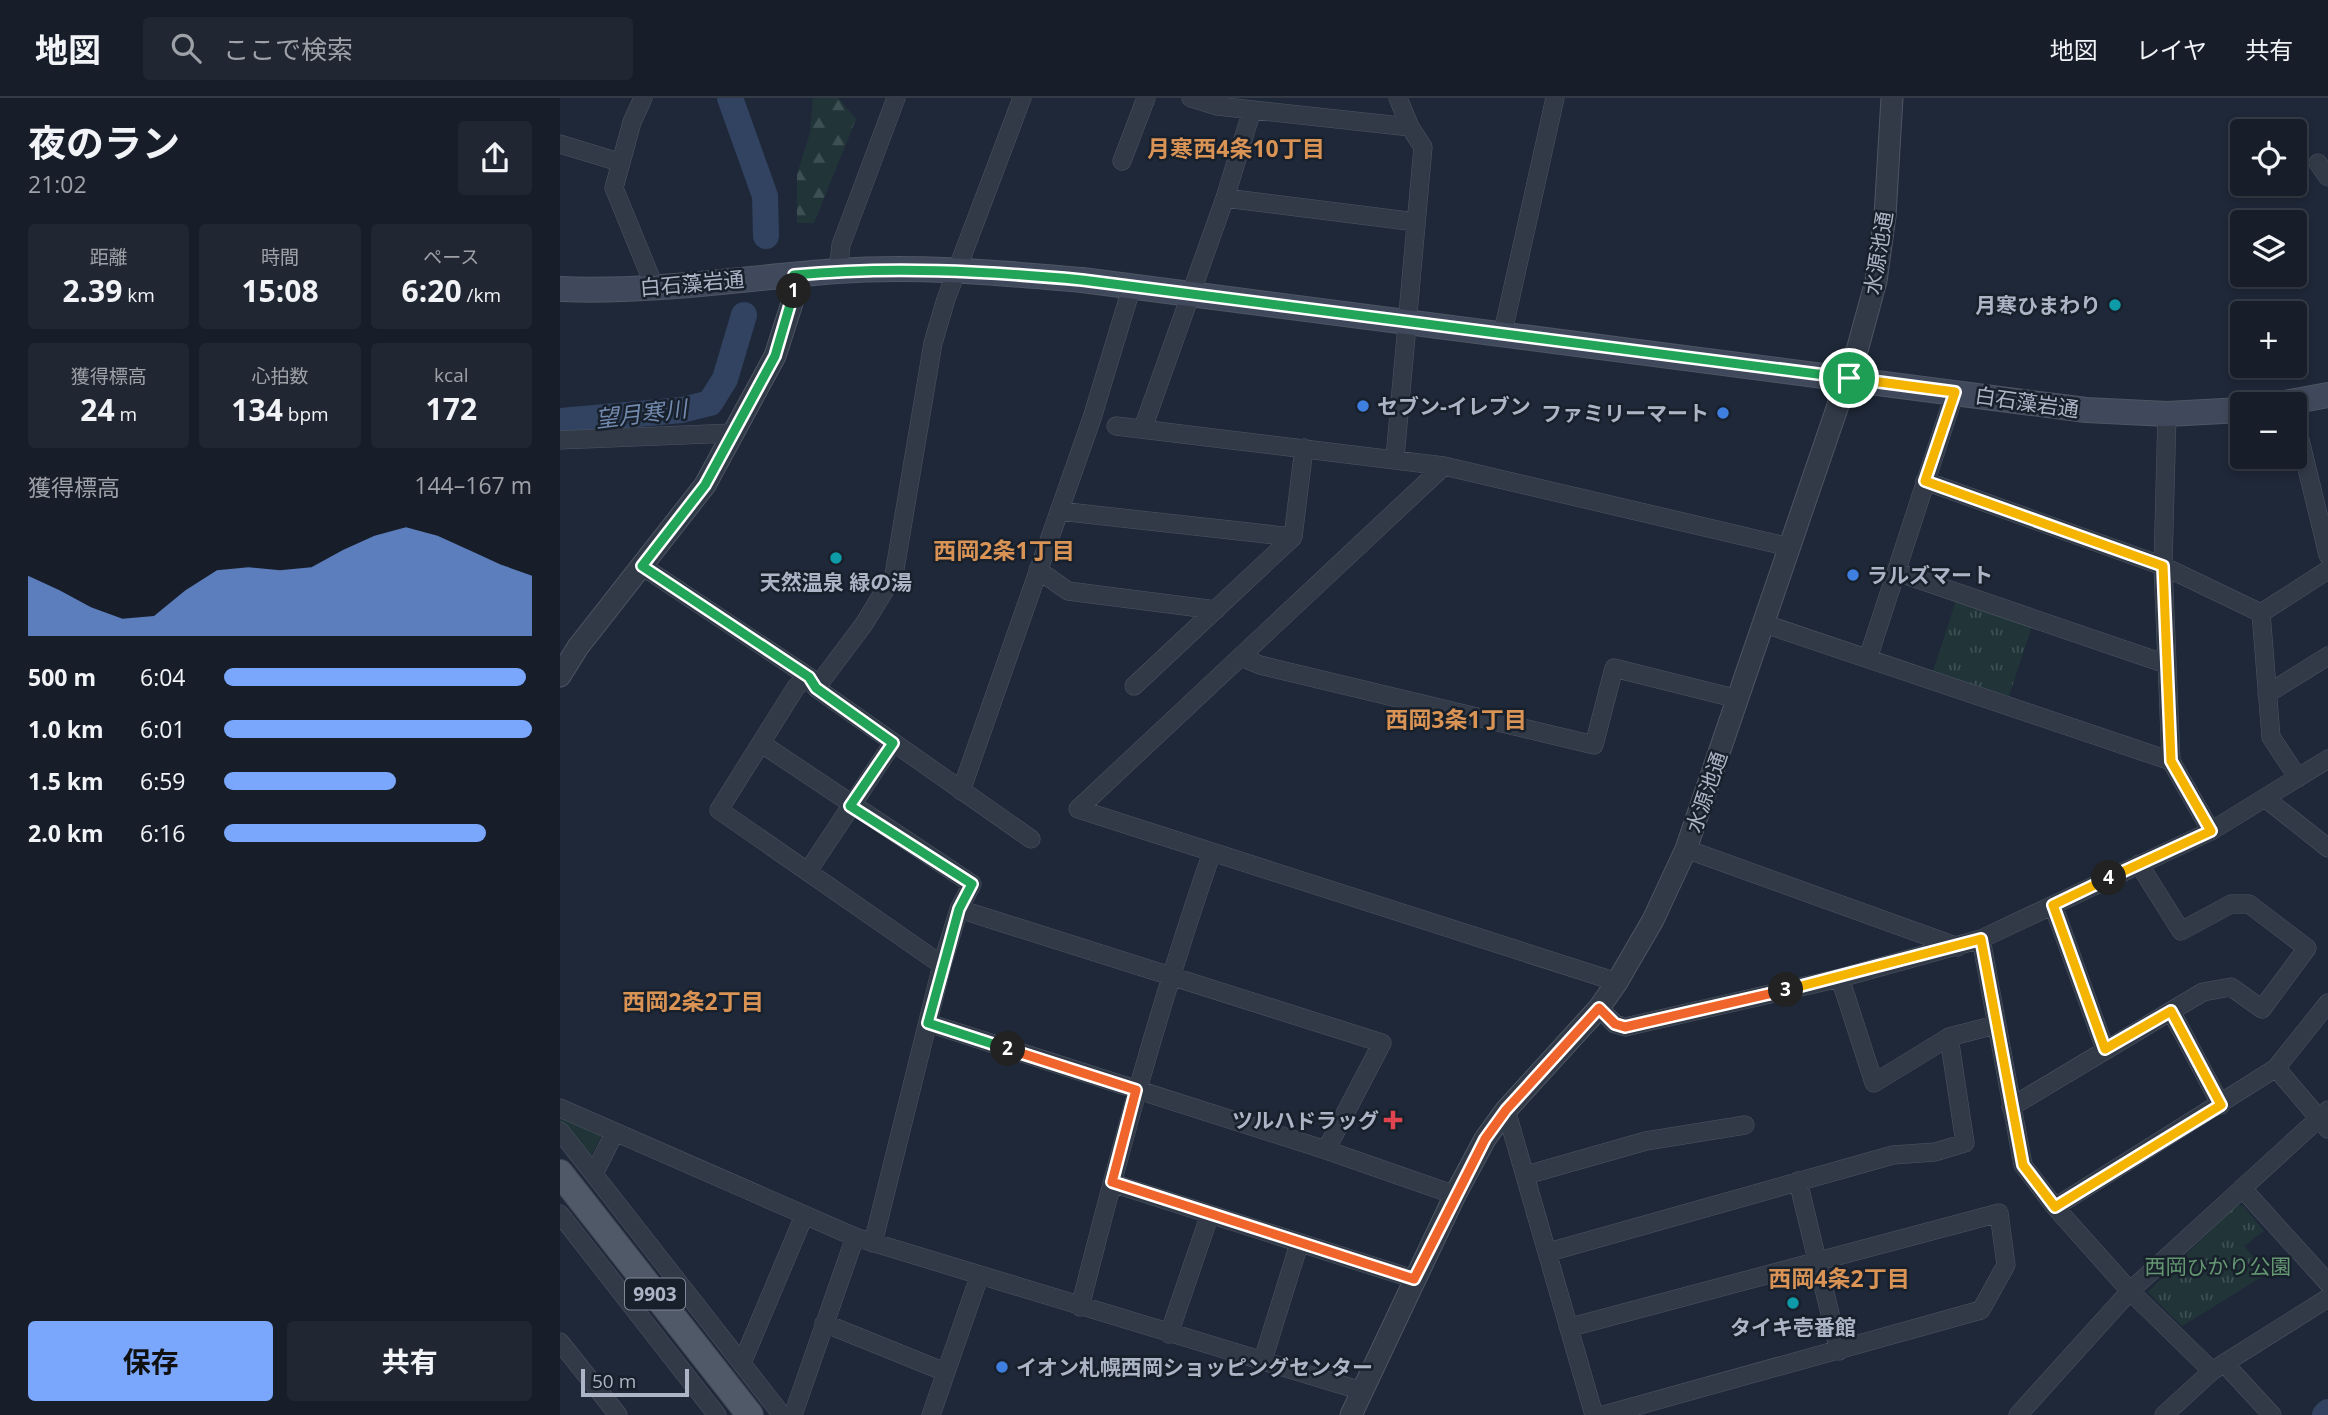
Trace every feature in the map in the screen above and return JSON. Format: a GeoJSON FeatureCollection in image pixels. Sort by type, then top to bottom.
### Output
{"type":"FeatureCollection","features":[{"type":"Feature","properties":{"kind":"main road","name":"白石藻岩通"},"geometry":{"type":"LineString","coordinates":[[560,289],[655,288],[838,271],[959,270],[1132,286],[2086,410],[2167,414],[2230,411]]}},
{"type":"Feature","properties":{"kind":"main road"},"geometry":{"type":"LineString","coordinates":[[2307,401],[2328,395]]}},
{"type":"Feature","properties":{"kind":"main road","name":"9903"},"geometry":{"type":"LineString","coordinates":[[560,1173],[750,1415]]}},
{"type":"Feature","properties":{"kind":"street"},"geometry":{"type":"LineString","coordinates":[[838,271],[841,245],[896,98]]}},
{"type":"Feature","properties":{"kind":"street"},"geometry":{"type":"LineString","coordinates":[[942,965],[719,810],[796,687],[812,682],[864,624],[894,575],[933,342],[946,299],[1022,98]]}},
{"type":"Feature","properties":{"kind":"street"},"geometry":{"type":"LineString","coordinates":[[1122,161],[1146,98]]}},
{"type":"Feature","properties":{"kind":"street"},"geometry":{"type":"LineString","coordinates":[[1191,98],[1252,110],[1410,127]]}},
{"type":"Feature","properties":{"kind":"street"},"geometry":{"type":"LineString","coordinates":[[1395,458],[1423,147],[1410,127],[1398,98]]}},
{"type":"Feature","properties":{"kind":"street"},"geometry":{"type":"LineString","coordinates":[[1502,336],[1555,98]]}},
{"type":"Feature","properties":{"kind":"street","name":"水源池通"},"geometry":{"type":"LineString","coordinates":[[1351,1415],[1414,1279],[1485,1139],[1506,1110],[1599,1008],[1653,920],[1686,849],[1849,378],[1876,281],[1885,216],[1892,98]]}},
{"type":"Feature","properties":{"kind":"street"},"geometry":{"type":"LineString","coordinates":[[640,99],[614,188],[655,288]]}},
{"type":"Feature","properties":{"kind":"street"},"geometry":{"type":"LineString","coordinates":[[1143,428],[1225,198],[1252,110]]}},
{"type":"Feature","properties":{"kind":"street"},"geometry":{"type":"LineString","coordinates":[[560,144],[620,162]]}},
{"type":"Feature","properties":{"kind":"street"},"geometry":{"type":"LineString","coordinates":[[1225,198],[1416,222]]}},
{"type":"Feature","properties":{"kind":"street"},"geometry":{"type":"LineString","coordinates":[[560,676],[578,647],[705,485],[775,356],[794,297],[794,275]]}},
{"type":"Feature","properties":{"kind":"street"},"geometry":{"type":"LineString","coordinates":[[961,792],[1059,511],[1132,286]]}},
{"type":"Feature","properties":{"kind":"street"},"geometry":{"type":"LineString","coordinates":[[1868,658],[1955,392]]}},
{"type":"Feature","properties":{"kind":"street"},"geometry":{"type":"LineString","coordinates":[[2167,414],[2163,566],[2171,761],[2211,831]]}},
{"type":"Feature","properties":{"kind":"street"},"geometry":{"type":"LineString","coordinates":[[1116,426],[1444,466],[1790,547]]}},
{"type":"Feature","properties":{"kind":"street"},"geometry":{"type":"LineString","coordinates":[[560,440],[733,433]]}},
{"type":"Feature","properties":{"kind":"street"},"geometry":{"type":"LineString","coordinates":[[1134,686],[1293,537],[1304,448]]}},
{"type":"Feature","properties":{"kind":"street"},"geometry":{"type":"LineString","coordinates":[[1444,466],[1078,809],[1617,982]]}},
{"type":"Feature","properties":{"kind":"street"},"geometry":{"type":"LineString","coordinates":[[2305,469],[2328,555]]}},
{"type":"Feature","properties":{"kind":"street"},"geometry":{"type":"LineString","coordinates":[[1925,481],[2163,566],[2261,613]]}},
{"type":"Feature","properties":{"kind":"street"},"geometry":{"type":"LineString","coordinates":[[1059,511],[1293,537]]}},
{"type":"Feature","properties":{"kind":"street"},"geometry":{"type":"LineString","coordinates":[[642,566],[812,682],[961,792],[1031,839]]}},
{"type":"Feature","properties":{"kind":"street"},"geometry":{"type":"LineString","coordinates":[[1038,570],[1068,591],[1216,610]]}},
{"type":"Feature","properties":{"kind":"street"},"geometry":{"type":"LineString","coordinates":[[2261,613],[2328,570]]}},
{"type":"Feature","properties":{"kind":"street"},"geometry":{"type":"LineString","coordinates":[[1898,572],[2166,664]]}},
{"type":"Feature","properties":{"kind":"street"},"geometry":{"type":"LineString","coordinates":[[2261,613],[2271,737],[2298,778]]}},
{"type":"Feature","properties":{"kind":"street"},"geometry":{"type":"LineString","coordinates":[[1765,624],[2171,761]]}},
{"type":"Feature","properties":{"kind":"street"},"geometry":{"type":"LineString","coordinates":[[2267,694],[2328,656]]}},
{"type":"Feature","properties":{"kind":"street"},"geometry":{"type":"LineString","coordinates":[[1241,657],[1274,668],[1594,745],[1614,668],[1738,699]]}},
{"type":"Feature","properties":{"kind":"street"},"geometry":{"type":"LineString","coordinates":[[808,872],[893,743]]}},
{"type":"Feature","properties":{"kind":"street"},"geometry":{"type":"LineString","coordinates":[[762,744],[850,806],[972,884],[959,909],[942,965],[873,1243]]}},
{"type":"Feature","properties":{"kind":"street"},"geometry":{"type":"LineString","coordinates":[[1599,1008],[1615,1024],[1625,1027],[1840,978],[1958,947],[1981,939],[2211,831],[2328,759]]}},
{"type":"Feature","properties":{"kind":"street"},"geometry":{"type":"LineString","coordinates":[[2265,798],[2328,848]]}},
{"type":"Feature","properties":{"kind":"street"},"geometry":{"type":"LineString","coordinates":[[1686,849],[1958,947]]}},
{"type":"Feature","properties":{"kind":"street"},"geometry":{"type":"LineString","coordinates":[[1080,1307],[1136,1090],[1170,974],[1212,852]]}},
{"type":"Feature","properties":{"kind":"street"},"geometry":{"type":"LineString","coordinates":[[2011,1107],[2203,992],[2231,987],[2262,1009],[2307,948],[2249,904],[2231,904],[2181,931],[2139,863]]}},
{"type":"Feature","properties":{"kind":"street"},"geometry":{"type":"LineString","coordinates":[[2053,905],[2105,1049]]}},
{"type":"Feature","properties":{"kind":"street"},"geometry":{"type":"LineString","coordinates":[[959,909],[1382,1043],[1326,1150]]}},
{"type":"Feature","properties":{"kind":"street"},"geometry":{"type":"LineString","coordinates":[[1981,939],[2023,1165],[2055,1207],[2130,1291],[2272,1415]]}},
{"type":"Feature","properties":{"kind":"street"},"geometry":{"type":"LineString","coordinates":[[1840,978],[1874,1083],[1949,1037],[1995,1025]]}},
{"type":"Feature","properties":{"kind":"street"},"geometry":{"type":"LineString","coordinates":[[2055,1207],[2276,1068],[2328,1003]]}},
{"type":"Feature","properties":{"kind":"street"},"geometry":{"type":"LineString","coordinates":[[2171,1011],[2221,1105]]}},
{"type":"Feature","properties":{"kind":"street"},"geometry":{"type":"LineString","coordinates":[[928,1023],[1326,1150],[1455,1195]]}},
{"type":"Feature","properties":{"kind":"street"},"geometry":{"type":"LineString","coordinates":[[1549,1252],[1894,1155],[1935,1152],[1965,1143],[1949,1037]]}},
{"type":"Feature","properties":{"kind":"street"},"geometry":{"type":"LineString","coordinates":[[2018,1415],[2130,1291],[2242,1188],[2325,1119],[2276,1068]]}},
{"type":"Feature","properties":{"kind":"street"},"geometry":{"type":"LineString","coordinates":[[560,1108],[855,1237],[1262,1363],[1362,1391]]}},
{"type":"Feature","properties":{"kind":"street"},"geometry":{"type":"LineString","coordinates":[[1506,1110],[1571,1327],[1594,1415]]}},
{"type":"Feature","properties":{"kind":"street"},"geometry":{"type":"LineString","coordinates":[[1526,1175],[1646,1141],[1745,1125]]}},
{"type":"Feature","properties":{"kind":"street"},"geometry":{"type":"LineString","coordinates":[[560,1131],[742,1363],[796,1414],[824,1323],[855,1237]]}},
{"type":"Feature","properties":{"kind":"street"},"geometry":{"type":"LineString","coordinates":[[594,1174],[615,1132]]}},
{"type":"Feature","properties":{"kind":"street"},"geometry":{"type":"LineString","coordinates":[[1798,1181],[1839,1351]]}},
{"type":"Feature","properties":{"kind":"street"},"geometry":{"type":"LineString","coordinates":[[1112,1182],[1298,1244],[1414,1279]]}},
{"type":"Feature","properties":{"kind":"street"},"geometry":{"type":"LineString","coordinates":[[2242,1188],[2328,1283]]}},
{"type":"Feature","properties":{"kind":"street"},"geometry":{"type":"LineString","coordinates":[[560,1213],[718,1415]]}},
{"type":"Feature","properties":{"kind":"street"},"geometry":{"type":"LineString","coordinates":[[1571,1327],[1999,1213],[2006,1265],[1981,1310],[1604,1415]]}},
{"type":"Feature","properties":{"kind":"street"},"geometry":{"type":"LineString","coordinates":[[1170,1334],[1210,1214]]}},
{"type":"Feature","properties":{"kind":"street"},"geometry":{"type":"LineString","coordinates":[[742,1363],[804,1216]]}},
{"type":"Feature","properties":{"kind":"street"},"geometry":{"type":"LineString","coordinates":[[1262,1363],[1298,1244]]}},
{"type":"Feature","properties":{"kind":"street"},"geometry":{"type":"LineString","coordinates":[[931,1415],[979,1277]]}},
{"type":"Feature","properties":{"kind":"street"},"geometry":{"type":"LineString","coordinates":[[2164,1415],[2218,1367],[2328,1298]]}},
{"type":"Feature","properties":{"kind":"street"},"geometry":{"type":"LineString","coordinates":[[824,1323],[945,1372]]}},
{"type":"Feature","properties":{"kind":"street"},"geometry":{"type":"LineString","coordinates":[[560,1342],[610,1411]]}},
{"type":"Feature","properties":{"kind":"green space"},"geometry":{"type":"Polygon","coordinates":[[[813,98],[838,98],[856,119],[814,223],[797,223],[797,174],[810,133],[813,98]]]}},
{"type":"Feature","properties":{"kind":"green space"},"geometry":{"type":"Polygon","coordinates":[[[1956,601],[2032,626],[2009,696],[1933,671],[1956,601]]]}},
{"type":"Feature","properties":{"kind":"green space"},"geometry":{"type":"Polygon","coordinates":[[[560,1112],[604,1131],[589,1161],[560,1122],[560,1112]]]}},
{"type":"Feature","properties":{"kind":"green space","name":"西岡ひかり公園"},"geometry":{"type":"Polygon","coordinates":[[[2237,1205],[2243,1206],[2264,1231],[2244,1246],[2268,1273],[2182,1326],[2148,1292],[2237,1205]]]}},
{"type":"Feature","properties":{"kind":"waterway","name":"望月寒川"},"geometry":{"type":"LineString","coordinates":[[730,98],[765,196],[766,236]]}},
{"type":"Feature","properties":{"kind":"waterway","name":"望月寒川"},"geometry":{"type":"LineString","coordinates":[[560,421],[682,410],[710,403],[725,379],[744,315]]}},
{"type":"Feature","properties":{"kind":"waterway"},"geometry":{"type":"LineString","coordinates":[[2325,1415],[2328,1412]]}},
{"type":"Feature","properties":{"kind":"place","name":"月寒ひまわり"},"geometry":{"type":"Point","coordinates":[2115,305]}},
{"type":"Feature","properties":{"kind":"place","name":"セブン-イレブン"},"geometry":{"type":"Point","coordinates":[1363,406]}},
{"type":"Feature","properties":{"kind":"place","name":"ファミリーマート"},"geometry":{"type":"Point","coordinates":[1723,413]}},
{"type":"Feature","properties":{"kind":"place","name":"天然温泉 緑の湯"},"geometry":{"type":"Point","coordinates":[836,558]}},
{"type":"Feature","properties":{"kind":"place","name":"ラルズマート"},"geometry":{"type":"Point","coordinates":[1853,575]}},
{"type":"Feature","properties":{"kind":"place","name":"ツルハドラッグ"},"geometry":{"type":"Point","coordinates":[1393,1120]}},
{"type":"Feature","properties":{"kind":"place","name":"タイキ壱番館"},"geometry":{"type":"Point","coordinates":[1793,1303]}},
{"type":"Feature","properties":{"kind":"place","name":"イオン札幌西岡ショッピングセンター"},"geometry":{"type":"Point","coordinates":[1002,1367]}},
{"type":"Feature","properties":{"kind":"district","name":"月寒西4条10丁目"},"geometry":{"type":"Point","coordinates":[1236,148]}},
{"type":"Feature","properties":{"kind":"district","name":"西岡2条1丁目"},"geometry":{"type":"Point","coordinates":[1004,550]}},
{"type":"Feature","properties":{"kind":"district","name":"西岡3条1丁目"},"geometry":{"type":"Point","coordinates":[1456,719]}},
{"type":"Feature","properties":{"kind":"district","name":"西岡2条2丁目"},"geometry":{"type":"Point","coordinates":[693,1001]}},
{"type":"Feature","properties":{"kind":"district","name":"西岡4条2丁目"},"geometry":{"type":"Point","coordinates":[1839,1278]}},
{"type":"Feature","properties":{"kind":"route"},"geometry":{"type":"LineString","coordinates":[[912,269],[1082,280],[1814,376],[1849,378],[1955,392],[1925,481],[2163,566],[2171,761],[2211,831],[2053,905],[2105,1049],[2171,1011],[2221,1105],[2055,1207],[2023,1165],[1981,939],[1840,978],[1625,1027],[1615,1024],[1599,1008],[1506,1110],[1485,1139],[1414,1279],[1298,1244],[1112,1182],[1136,1090],[928,1023],[959,909],[972,884],[850,806],[893,743],[816,688],[809,677],[642,566],[705,485],[775,356],[794,297],[794,275],[912,269]]}}]}
